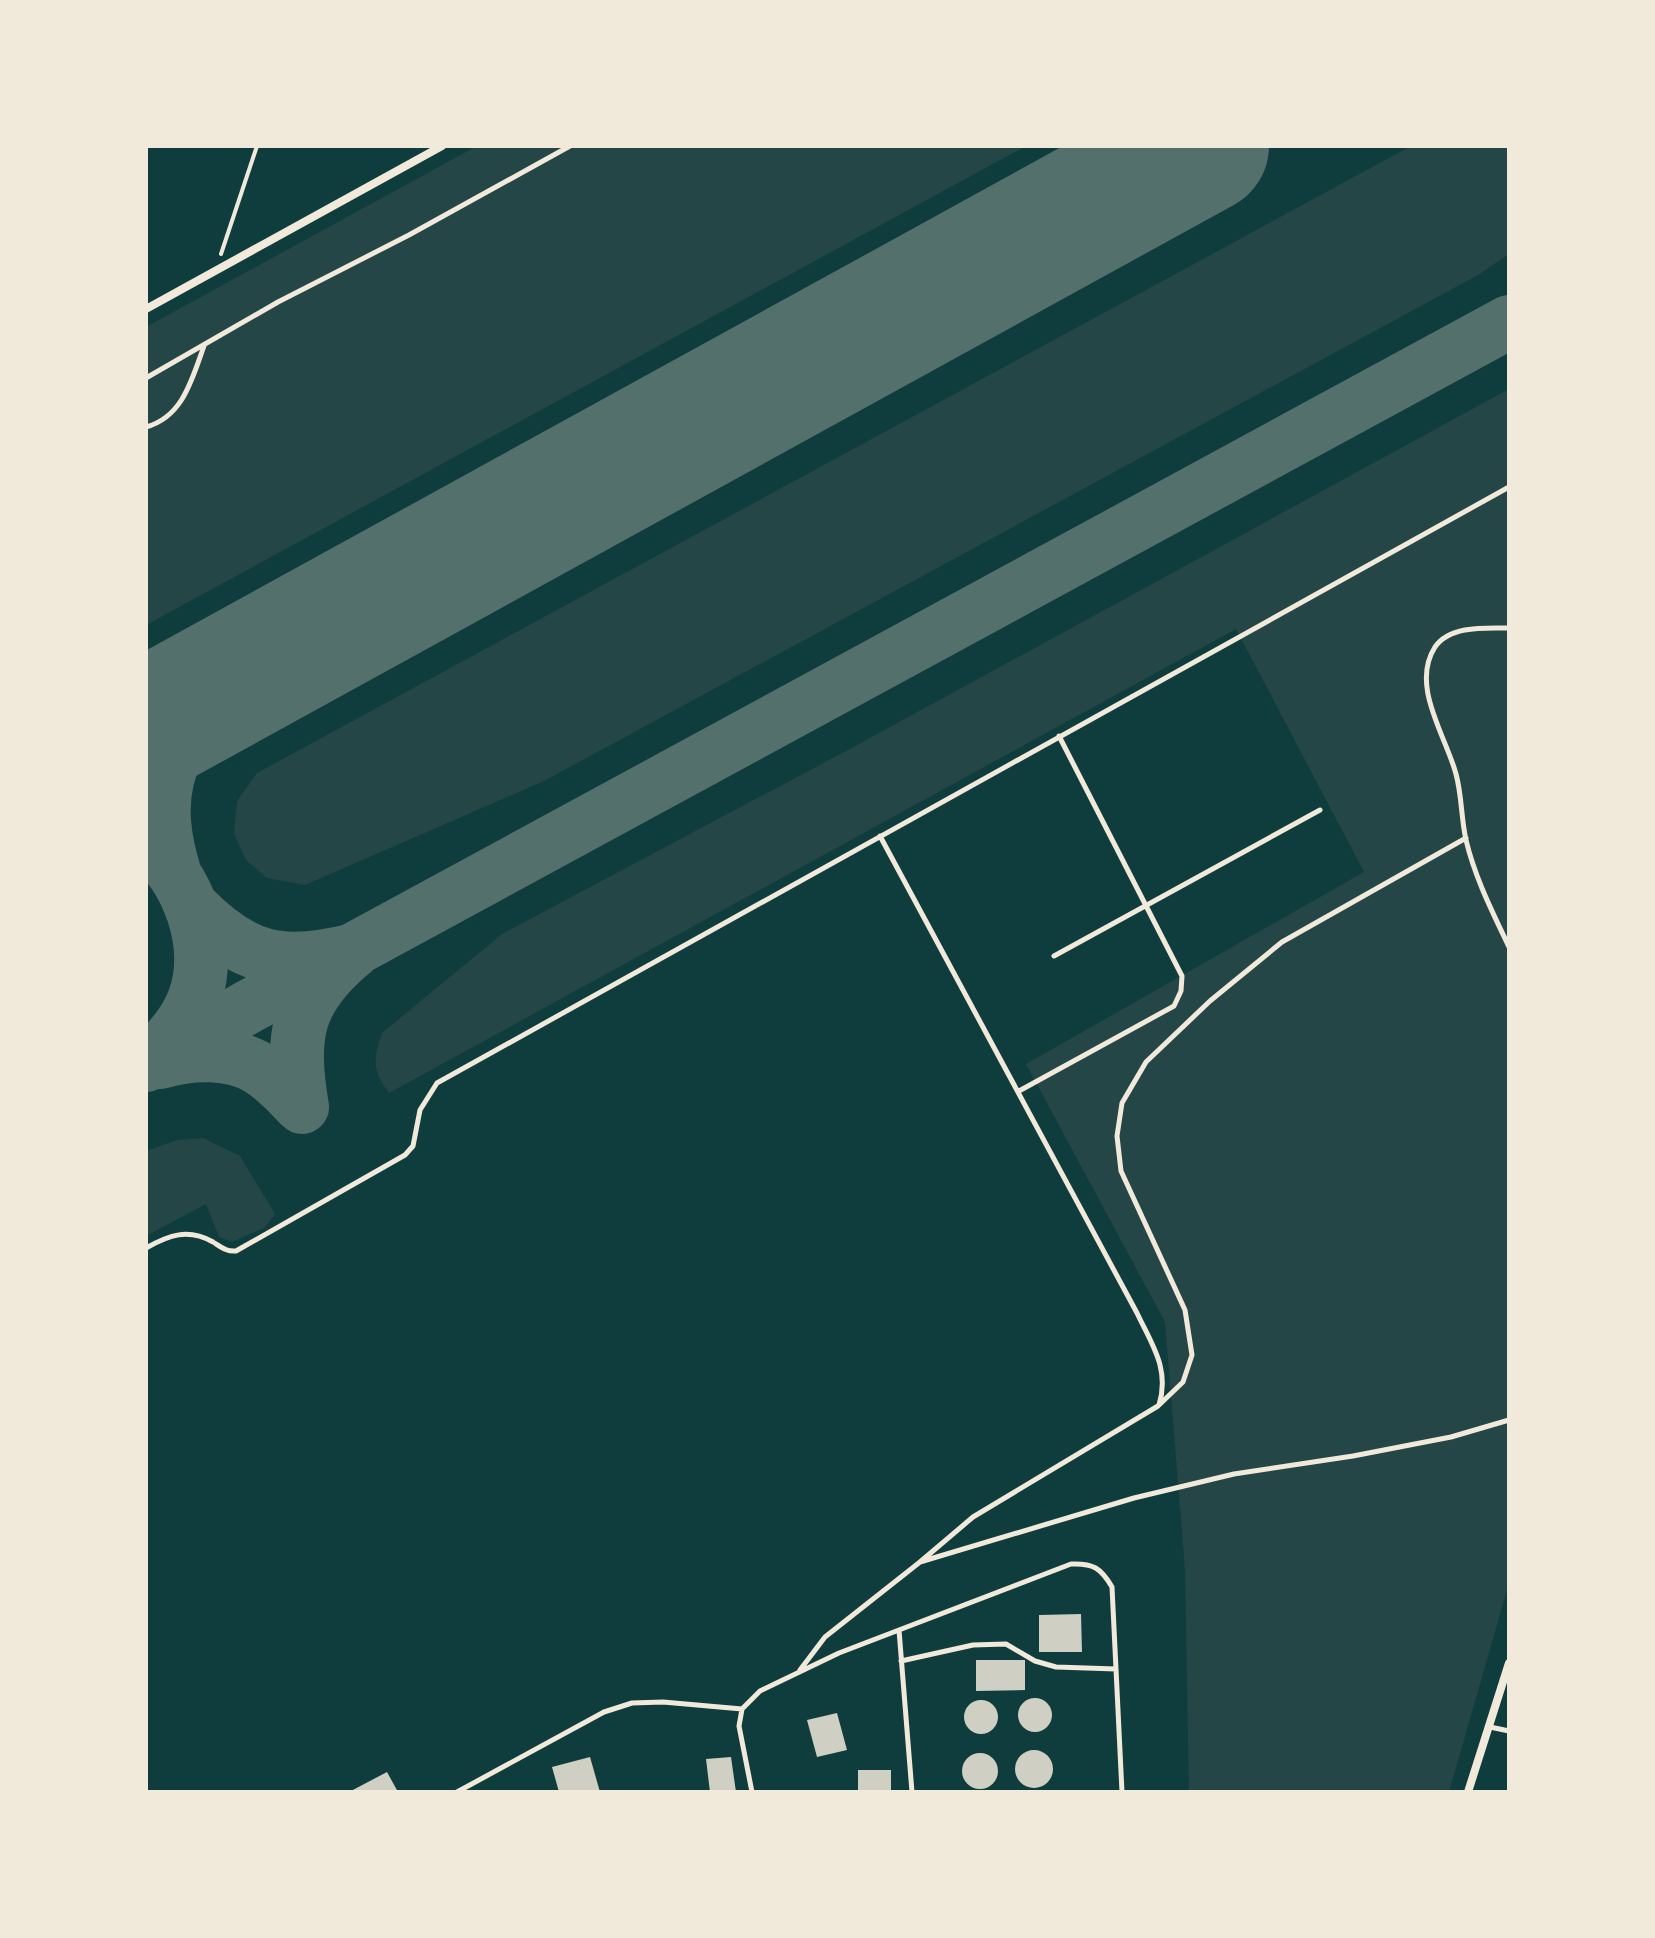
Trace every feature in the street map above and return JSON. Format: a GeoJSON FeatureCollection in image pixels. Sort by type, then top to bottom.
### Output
{"type":"FeatureCollection","features":[{"type":"Feature","properties":{"kind":"street"},"geometry":{"type":"LineString","coordinates":[[146,309],[442,146]]}},
{"type":"Feature","properties":{"kind":"street"},"geometry":{"type":"LineString","coordinates":[[1468,1792],[1509,1663]]}},
{"type":"Feature","properties":{"kind":"lane"},"geometry":{"type":"LineString","coordinates":[[146,378],[278,302],[409,235],[570,146]]}},
{"type":"Feature","properties":{"kind":"lane"},"geometry":{"type":"LineString","coordinates":[[146,427],[157,424],[177,410],[205,345]]}},
{"type":"Feature","properties":{"kind":"lane"},"geometry":{"type":"LineString","coordinates":[[146,1248],[169,1235],[188,1233],[203,1236],[229,1252],[236,1251],[405,1155],[413,1146],[420,1110],[437,1083],[1509,487]]}},
{"type":"Feature","properties":{"kind":"lane"},"geometry":{"type":"LineString","coordinates":[[1509,628],[1481,628],[1453,633],[1436,646],[1426,675],[1431,711],[1449,748],[1461,793],[1466,838],[1477,878],[1509,947]]}},
{"type":"Feature","properties":{"kind":"lane"},"geometry":{"type":"LineString","coordinates":[[1019,1091],[1174,1006],[1181,991],[1182,976],[1059,736]]}},
{"type":"Feature","properties":{"kind":"lane"},"geometry":{"type":"LineString","coordinates":[[1054,956],[1320,810]]}},
{"type":"Feature","properties":{"kind":"lane"},"geometry":{"type":"LineString","coordinates":[[880,836],[1137,1313],[1163,1370],[1164,1389],[1158,1406]]}},
{"type":"Feature","properties":{"kind":"lane"},"geometry":{"type":"LineString","coordinates":[[800,1670],[825,1637],[973,1517],[1158,1406],[1183,1382],[1192,1355],[1185,1310],[1121,1171],[1117,1136],[1122,1103],[1146,1062],[1210,1001],[1282,942],[1466,838]]}},
{"type":"Feature","properties":{"kind":"lane"},"geometry":{"type":"LineString","coordinates":[[920,1562],[1134,1498],[1234,1474],[1451,1437],[1509,1420]]}},
{"type":"Feature","properties":{"kind":"lane"},"geometry":{"type":"LineString","coordinates":[[752,1792],[739,1726],[742,1709],[760,1691],[800,1670],[899,1630],[1071,1564],[1090,1563],[1103,1572],[1112,1587],[1122,1792]]}},
{"type":"Feature","properties":{"kind":"lane"},"geometry":{"type":"LineString","coordinates":[[899,1630],[912,1792]]}},
{"type":"Feature","properties":{"kind":"lane"},"geometry":{"type":"LineString","coordinates":[[901,1661],[973,1645],[1006,1644],[1035,1661],[1056,1667],[1116,1669]]}},
{"type":"Feature","properties":{"kind":"lane"},"geometry":{"type":"LineString","coordinates":[[457,1792],[604,1712],[632,1703],[663,1702],[742,1709]]}},
{"type":"Feature","properties":{"kind":"lane"},"geometry":{"type":"LineString","coordinates":[[1490,1727],[1509,1731]]}},
{"type":"Feature","properties":{"kind":"path"},"geometry":{"type":"LineString","coordinates":[[215,272],[257,146]]}},
{"type":"Feature","properties":{"kind":"shaded area"},"geometry":{"type":"Polygon","coordinates":[[[477,146],[1026,146],[146,625],[146,327],[477,146]]]}},
{"type":"Feature","properties":{"kind":"shaded area"},"geometry":{"type":"Polygon","coordinates":[[[1411,146],[1509,146],[1509,254],[1478,275],[544,781],[305,885],[267,878],[246,860],[234,833],[237,801],[257,773],[1411,146]]]}},
{"type":"Feature","properties":{"kind":"shaded area"},"geometry":{"type":"Polygon","coordinates":[[[1509,389],[1509,1583],[1449,1792],[1189,1792],[1185,1569],[1165,1322],[1026,1064],[1364,872],[1236,629],[389,1093],[377,1071],[377,1050],[382,1033],[502,934],[846,751],[1509,389]]]}},
{"type":"Feature","properties":{"kind":"shaded area"},"geometry":{"type":"Polygon","coordinates":[[[203,1138],[240,1156],[275,1214],[264,1228],[232,1242],[219,1237],[206,1204],[146,1236],[146,1151],[177,1140],[203,1138]]]}},
{"type":"Feature","properties":{"kind":"building"},"geometry":{"type":"Polygon","coordinates":[[[1081,1614],[1082,1652],[1039,1652],[1039,1615],[1081,1614]]]}},
{"type":"Feature","properties":{"kind":"building"},"geometry":{"type":"Polygon","coordinates":[[[976,1660],[1025,1660],[1025,1690],[976,1691],[976,1660]]]}},
{"type":"Feature","properties":{"kind":"building"},"geometry":{"type":"Polygon","coordinates":[[[1035,1698],[1047,1703],[1052,1715],[1047,1727],[1035,1732],[1023,1727],[1018,1715],[1023,1703],[1035,1698]]]}},
{"type":"Feature","properties":{"kind":"building"},"geometry":{"type":"Polygon","coordinates":[[[981,1700],[993,1705],[998,1717],[993,1729],[981,1734],[969,1729],[964,1717],[969,1705],[981,1700]]]}},
{"type":"Feature","properties":{"kind":"building"},"geometry":{"type":"Polygon","coordinates":[[[837,1713],[847,1750],[817,1757],[807,1720],[837,1713]]]}},
{"type":"Feature","properties":{"kind":"building"},"geometry":{"type":"Polygon","coordinates":[[[1034,1750],[1048,1755],[1053,1769],[1048,1783],[1034,1788],[1020,1783],[1015,1769],[1020,1755],[1034,1750]]]}},
{"type":"Feature","properties":{"kind":"building"},"geometry":{"type":"Polygon","coordinates":[[[980,1753],[993,1758],[998,1771],[993,1784],[980,1789],[967,1784],[962,1771],[967,1758],[980,1753]]]}},
{"type":"Feature","properties":{"kind":"building"},"geometry":{"type":"Polygon","coordinates":[[[590,1757],[600,1792],[559,1792],[552,1767],[590,1757]]]}},
{"type":"Feature","properties":{"kind":"building"},"geometry":{"type":"Polygon","coordinates":[[[731,1757],[736,1792],[710,1792],[706,1759],[731,1757]]]}},
{"type":"Feature","properties":{"kind":"building"},"geometry":{"type":"Polygon","coordinates":[[[858,1770],[891,1770],[891,1792],[858,1792],[858,1770]]]}},
{"type":"Feature","properties":{"kind":"building"},"geometry":{"type":"Polygon","coordinates":[[[387,1772],[398,1792],[349,1792],[387,1772]]]}},
{"type":"Feature","properties":{"kind":"taxiway"},"geometry":{"type":"LineString","coordinates":[[146,1065],[1509,322]]}},
{"type":"Feature","properties":{"kind":"taxiway"},"geometry":{"type":"LineString","coordinates":[[175,875],[164,822],[168,778],[184,737],[211,692]]}},
{"type":"Feature","properties":{"kind":"taxiway"},"geometry":{"type":"LineString","coordinates":[[146,844],[161,858],[185,893],[199,934],[201,956],[200,977],[192,1005],[156,1054]]}},
{"type":"Feature","properties":{"kind":"taxiway"},"geometry":{"type":"LineString","coordinates":[[160,1062],[211,1055],[249,1063],[266,1073],[302,1107],[297,1059],[302,1020],[320,985],[355,950],[306,958],[266,956],[230,939],[192,907]]}},
{"type":"Feature","properties":{"kind":"runway"},"geometry":{"type":"LineString","coordinates":[[146,727],[1202,146]]}}]}
